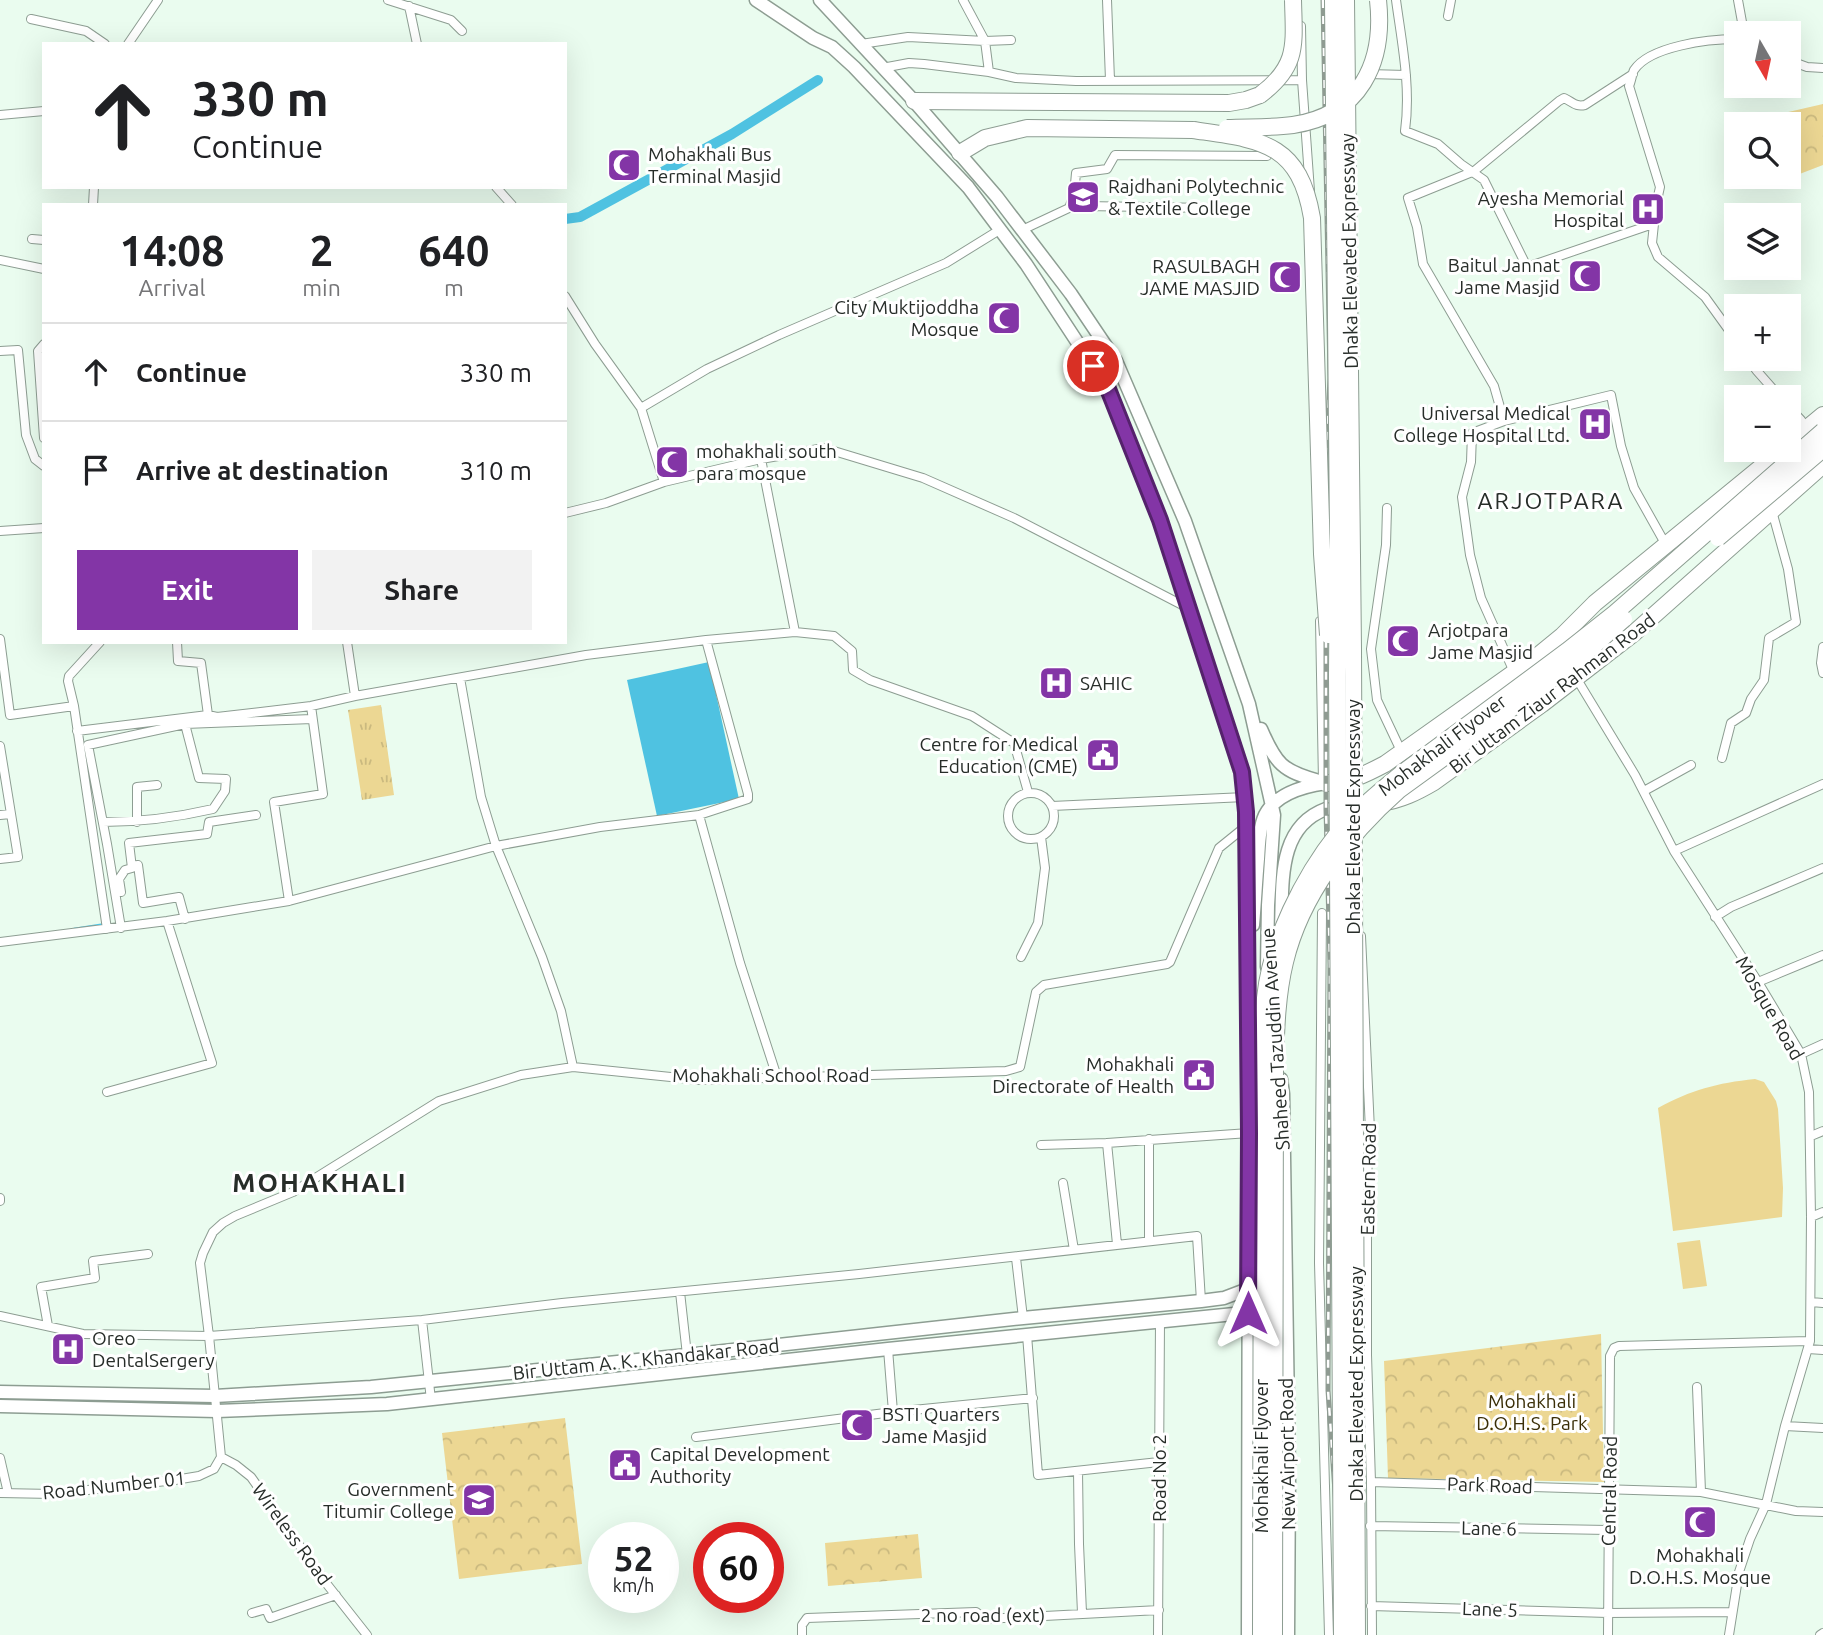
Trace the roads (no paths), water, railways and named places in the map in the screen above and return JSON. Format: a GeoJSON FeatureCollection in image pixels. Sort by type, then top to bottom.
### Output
{"type":"FeatureCollection","features":[{"type":"Feature","properties":{"kind":"highway"},"geometry":{"type":"LineString","coordinates":[[914,101],[1229,103],[1247,100],[1260,96],[1275,84],[1289,64],[1294,43],[1293,0]]}},
{"type":"Feature","properties":{"kind":"highway","name":"Dhaka Elevated Expressway"},"geometry":{"type":"LineString","coordinates":[[1333,0],[1338,519],[1342,1635]]}},
{"type":"Feature","properties":{"kind":"highway","name":"Dhaka Elevated Expressway"},"geometry":{"type":"LineString","coordinates":[[1348,0],[1357,1635]]}},
{"type":"Feature","properties":{"kind":"highway"},"geometry":{"type":"LineString","coordinates":[[960,153],[985,138],[1027,128],[1193,130],[1310,121],[1336,111],[1357,91],[1370,70],[1375,59],[1379,30],[1378,0]]}},
{"type":"Feature","properties":{"kind":"highway"},"geometry":{"type":"LineString","coordinates":[[1193,130],[1263,143],[1281,153],[1296,170],[1306,190],[1312,218],[1323,576],[1331,655],[1337,676]]}},
{"type":"Feature","properties":{"kind":"highway"},"geometry":{"type":"LineString","coordinates":[[1815,430],[1823,415]]}},
{"type":"Feature","properties":{"kind":"highway","name":"Mohakhali Flyover"},"geometry":{"type":"LineString","coordinates":[[1261,1635],[1262,1062],[1265,997],[1271,964],[1282,930],[1324,852],[1339,831],[1375,796],[1606,621],[1815,430]]}},
{"type":"Feature","properties":{"kind":"highway","name":"Mohakhali Flyover"},"geometry":{"type":"LineString","coordinates":[[1274,1635],[1275,1063],[1285,963],[1299,924],[1326,874],[1358,829],[1375,811],[1399,790],[1574,663],[1823,449]]}},
{"type":"Feature","properties":{"kind":"highway","name":"Bir Uttam Ziaur Rahman Road"},"geometry":{"type":"LineString","coordinates":[[1330,782],[1367,774],[1402,753],[1540,654],[1595,603],[1767,462]]}},
{"type":"Feature","properties":{"kind":"highway","name":"Bir Uttam Ziaur Rahman Road"},"geometry":{"type":"LineString","coordinates":[[1326,809],[1396,801],[1434,782],[1512,727],[1634,633],[1823,465]]}},
{"type":"Feature","properties":{"kind":"main road"},"geometry":{"type":"LineString","coordinates":[[756,0],[803,32],[831,47],[854,67],[968,187],[1026,264],[1108,389],[1190,608],[1238,757],[1245,797]]}},
{"type":"Feature","properties":{"kind":"main road"},"geometry":{"type":"LineString","coordinates":[[821,3],[914,101],[997,197],[1071,294],[1116,362],[1185,521],[1248,704],[1269,747],[1280,764],[1289,771],[1330,782]]}},
{"type":"Feature","properties":{"kind":"main road","name":"Shaheed Tazuddin Avenue"},"geometry":{"type":"LineString","coordinates":[[1248,704],[1273,806],[1275,825],[1266,953],[1269,1000],[1283,1094],[1285,1272]]}},
{"type":"Feature","properties":{"kind":"main road","name":"Bir Uttam Ziaur Rahman Road"},"geometry":{"type":"LineString","coordinates":[[1273,806],[1297,789],[1330,782]]}},
{"type":"Feature","properties":{"kind":"main road","name":"New Airport Road"},"geometry":{"type":"LineString","coordinates":[[1245,797],[1249,1133],[1248,1635]]}},
{"type":"Feature","properties":{"kind":"main road"},"geometry":{"type":"LineString","coordinates":[[1247,1009],[1252,978],[1259,837],[1264,817],[1273,806]]}},
{"type":"Feature","properties":{"kind":"main road","name":"Bir Uttam Ziaur Rahman Road"},"geometry":{"type":"LineString","coordinates":[[1283,1094],[1279,952],[1287,851],[1304,821],[1326,809]]}},
{"type":"Feature","properties":{"kind":"main road","name":"New Airport Road"},"geometry":{"type":"LineString","coordinates":[[1285,1272],[1289,1472],[1288,1635]]}},
{"type":"Feature","properties":{"kind":"main road","name":"Bir Uttam A. K. Khandakar Road"},"geometry":{"type":"LineString","coordinates":[[0,1392],[215,1396],[429,1382],[1201,1301],[1224,1298],[1248,1290],[1285,1272]]}},
{"type":"Feature","properties":{"kind":"main road","name":"Bir Uttam A. K. Khandakar Road"},"geometry":{"type":"LineString","coordinates":[[0,1406],[216,1411],[387,1404],[1248,1313],[1285,1304]]}},
{"type":"Feature","properties":{"kind":"street"},"geometry":{"type":"LineString","coordinates":[[129,42],[158,0]]}},
{"type":"Feature","properties":{"kind":"street"},"geometry":{"type":"LineString","coordinates":[[388,0],[451,20],[462,31]]}},
{"type":"Feature","properties":{"kind":"street"},"geometry":{"type":"LineString","coordinates":[[963,0],[985,41],[989,72]]}},
{"type":"Feature","properties":{"kind":"street"},"geometry":{"type":"LineString","coordinates":[[1107,0],[1110,80]]}},
{"type":"Feature","properties":{"kind":"street"},"geometry":{"type":"LineString","coordinates":[[1300,0],[1310,172],[1330,782]]}},
{"type":"Feature","properties":{"kind":"street"},"geometry":{"type":"LineString","coordinates":[[1330,782],[1343,751],[1347,400],[1342,278],[1349,88],[1348,0]]}},
{"type":"Feature","properties":{"kind":"street"},"geometry":{"type":"LineString","coordinates":[[1396,0],[1406,75],[1408,108],[1405,131],[1438,144],[1484,180],[1527,267],[1653,224]]}},
{"type":"Feature","properties":{"kind":"street"},"geometry":{"type":"LineString","coordinates":[[1448,16],[1451,0]]}},
{"type":"Feature","properties":{"kind":"street"},"geometry":{"type":"LineString","coordinates":[[1738,0],[1742,21]]}},
{"type":"Feature","properties":{"kind":"street"},"geometry":{"type":"LineString","coordinates":[[409,5],[417,42]]}},
{"type":"Feature","properties":{"kind":"street"},"geometry":{"type":"LineString","coordinates":[[31,19],[86,32],[102,42]]}},
{"type":"Feature","properties":{"kind":"street"},"geometry":{"type":"LineString","coordinates":[[861,44],[908,37],[1011,40]]}},
{"type":"Feature","properties":{"kind":"street"},"geometry":{"type":"LineString","coordinates":[[1724,39],[1676,46],[1663,51],[1634,70],[1629,86],[1660,187],[1651,243],[1658,257],[1705,298],[1724,323]]}},
{"type":"Feature","properties":{"kind":"street"},"geometry":{"type":"LineString","coordinates":[[882,68],[909,63],[989,72],[1016,78],[1303,80]]}},
{"type":"Feature","properties":{"kind":"street"},"geometry":{"type":"LineString","coordinates":[[1801,65],[1823,68]]}},
{"type":"Feature","properties":{"kind":"street"},"geometry":{"type":"LineString","coordinates":[[1368,74],[1406,75]]}},
{"type":"Feature","properties":{"kind":"street"},"geometry":{"type":"LineString","coordinates":[[1504,421],[1494,386],[1423,264],[1417,227],[1408,198],[1473,172],[1564,98],[1572,104],[1585,105],[1633,74]]}},
{"type":"Feature","properties":{"kind":"street"},"geometry":{"type":"LineString","coordinates":[[0,115],[42,111]]}},
{"type":"Feature","properties":{"kind":"street"},"geometry":{"type":"LineString","coordinates":[[1069,208],[1074,195],[1076,173],[1107,169],[1115,155],[1267,156]]}},
{"type":"Feature","properties":{"kind":"street"},"geometry":{"type":"LineString","coordinates":[[498,189],[510,203]]}},
{"type":"Feature","properties":{"kind":"street"},"geometry":{"type":"LineString","coordinates":[[1022,230],[1069,208],[1084,206],[1211,208]]}},
{"type":"Feature","properties":{"kind":"street"},"geometry":{"type":"LineString","coordinates":[[641,408],[707,369],[946,262],[1001,229]]}},
{"type":"Feature","properties":{"kind":"street"},"geometry":{"type":"LineString","coordinates":[[32,239],[42,240]]}},
{"type":"Feature","properties":{"kind":"street"},"geometry":{"type":"LineString","coordinates":[[0,260],[42,270]]}},
{"type":"Feature","properties":{"kind":"street"},"geometry":{"type":"LineString","coordinates":[[567,299],[641,408],[664,482]]}},
{"type":"Feature","properties":{"kind":"street"},"geometry":{"type":"LineString","coordinates":[[41,348],[42,369]]}},
{"type":"Feature","properties":{"kind":"street"},"geometry":{"type":"LineString","coordinates":[[0,351],[18,350],[26,435],[36,459],[42,464]]}},
{"type":"Feature","properties":{"kind":"street"},"geometry":{"type":"LineString","coordinates":[[1757,371],[1769,385]]}},
{"type":"Feature","properties":{"kind":"street"},"geometry":{"type":"LineString","coordinates":[[1514,672],[1481,598],[1470,555],[1462,497],[1471,462],[1472,433],[1504,421],[1611,395],[1621,446],[1634,488],[1666,545]]}},
{"type":"Feature","properties":{"kind":"street"},"geometry":{"type":"LineString","coordinates":[[567,513],[606,503],[664,482],[761,459],[824,448],[923,478],[1014,518],[1190,608]]}},
{"type":"Feature","properties":{"kind":"street"},"geometry":{"type":"LineString","coordinates":[[761,459],[795,632]]}},
{"type":"Feature","properties":{"kind":"street"},"geometry":{"type":"LineString","coordinates":[[1387,508],[1386,545],[1371,649],[1377,700],[1402,753]]}},
{"type":"Feature","properties":{"kind":"street"},"geometry":{"type":"LineString","coordinates":[[1722,758],[1731,723],[1746,713],[1751,699],[1764,680],[1769,638],[1796,622],[1788,569],[1772,510]]}},
{"type":"Feature","properties":{"kind":"street"},"geometry":{"type":"LineString","coordinates":[[0,531],[42,528]]}},
{"type":"Feature","properties":{"kind":"street"},"geometry":{"type":"LineString","coordinates":[[77,732],[208,715],[217,717],[311,706],[586,655],[795,632],[834,636],[852,651],[853,670],[870,680],[972,716],[1014,743],[1028,792]]}},
{"type":"Feature","properties":{"kind":"street"},"geometry":{"type":"LineString","coordinates":[[0,639],[10,715]]}},
{"type":"Feature","properties":{"kind":"street"},"geometry":{"type":"LineString","coordinates":[[0,942],[185,919],[289,901],[496,846],[600,827],[699,815],[748,799],[706,640]]}},
{"type":"Feature","properties":{"kind":"street"},"geometry":{"type":"LineString","coordinates":[[98,644],[69,676],[68,681],[107,929]]}},
{"type":"Feature","properties":{"kind":"street"},"geometry":{"type":"LineString","coordinates":[[177,644],[178,661],[201,663],[208,715]]}},
{"type":"Feature","properties":{"kind":"street"},"geometry":{"type":"LineString","coordinates":[[347,644],[355,696]]}},
{"type":"Feature","properties":{"kind":"street"},"geometry":{"type":"LineString","coordinates":[[1823,647],[1823,673]]}},
{"type":"Feature","properties":{"kind":"street","name":"Mosque Road"},"geometry":{"type":"LineString","coordinates":[[1540,654],[1576,677],[1644,791],[1674,851],[1801,1054],[1809,1092],[1809,1345],[1766,1504],[1739,1572],[1729,1635]]}},
{"type":"Feature","properties":{"kind":"street"},"geometry":{"type":"LineString","coordinates":[[460,678],[481,797],[496,846],[542,957],[561,1011],[573,1067]]}},
{"type":"Feature","properties":{"kind":"street"},"geometry":{"type":"LineString","coordinates":[[0,716],[74,706]]}},
{"type":"Feature","properties":{"kind":"street"},"geometry":{"type":"LineString","coordinates":[[289,901],[274,802],[323,794],[311,706]]}},
{"type":"Feature","properties":{"kind":"street"},"geometry":{"type":"LineString","coordinates":[[121,928],[88,745],[185,724],[312,719]]}},
{"type":"Feature","properties":{"kind":"street"},"geometry":{"type":"LineString","coordinates":[[103,822],[138,822],[213,809],[225,791],[226,779],[199,778],[185,724]]}},
{"type":"Feature","properties":{"kind":"street"},"geometry":{"type":"LineString","coordinates":[[0,746],[3,782],[18,857],[0,859]]}},
{"type":"Feature","properties":{"kind":"street"},"geometry":{"type":"LineString","coordinates":[[1644,791],[1691,765]]}},
{"type":"Feature","properties":{"kind":"street"},"geometry":{"type":"LineString","coordinates":[[1674,851],[1823,784]]}},
{"type":"Feature","properties":{"kind":"street"},"geometry":{"type":"LineString","coordinates":[[138,822],[137,787],[157,785]]}},
{"type":"Feature","properties":{"kind":"street"},"geometry":{"type":"LineString","coordinates":[[1028,792],[1042,795],[1052,806],[1054,817],[1051,827],[1041,837],[1026,839],[1012,831],[1007,816],[1012,802],[1028,792]]}},
{"type":"Feature","properties":{"kind":"street"},"geometry":{"type":"LineString","coordinates":[[1052,806],[1245,797]]}},
{"type":"Feature","properties":{"kind":"street","name":"Eastern Road"},"geometry":{"type":"LineString","coordinates":[[1347,807],[1362,940],[1370,1130],[1367,1177],[1367,1355],[1372,1635]]}},
{"type":"Feature","properties":{"kind":"street"},"geometry":{"type":"LineString","coordinates":[[0,815],[11,814]]}},
{"type":"Feature","properties":{"kind":"street"},"geometry":{"type":"LineString","coordinates":[[132,866],[128,843],[143,846],[207,834],[209,822],[256,815]]}},
{"type":"Feature","properties":{"kind":"street"},"geometry":{"type":"LineString","coordinates":[[699,815],[740,963],[777,1077]]}},
{"type":"Feature","properties":{"kind":"street","name":"Mohakhali School Road"},"geometry":{"type":"LineString","coordinates":[[215,1396],[200,1263],[213,1232],[235,1216],[293,1192],[439,1101],[521,1074],[573,1067],[700,1080],[1006,1071],[1020,1067],[1036,992],[1044,985],[1170,962],[1219,848],[1245,827]]}},
{"type":"Feature","properties":{"kind":"street"},"geometry":{"type":"LineString","coordinates":[[1021,957],[1038,923],[1045,868],[1041,837]]}},
{"type":"Feature","properties":{"kind":"street"},"geometry":{"type":"LineString","coordinates":[[121,891],[119,879],[122,872],[138,865],[143,904],[179,897],[185,919]]}},
{"type":"Feature","properties":{"kind":"street"},"geometry":{"type":"LineString","coordinates":[[1715,917],[1731,907],[1823,868]]}},
{"type":"Feature","properties":{"kind":"street"},"geometry":{"type":"LineString","coordinates":[[1322,914],[1319,1263],[1329,1635]]}},
{"type":"Feature","properties":{"kind":"street"},"geometry":{"type":"LineString","coordinates":[[107,1092],[212,1063],[167,921]]}},
{"type":"Feature","properties":{"kind":"street"},"geometry":{"type":"LineString","coordinates":[[1758,982],[1823,955]]}},
{"type":"Feature","properties":{"kind":"street"},"geometry":{"type":"LineString","coordinates":[[1801,1054],[1823,1044]]}},
{"type":"Feature","properties":{"kind":"street"},"geometry":{"type":"LineString","coordinates":[[1811,1136],[1823,1131]]}},
{"type":"Feature","properties":{"kind":"street"},"geometry":{"type":"LineString","coordinates":[[1041,1145],[1249,1133]]}},
{"type":"Feature","properties":{"kind":"street"},"geometry":{"type":"LineString","coordinates":[[1149,1139],[1149,1241]]}},
{"type":"Feature","properties":{"kind":"street"},"geometry":{"type":"LineString","coordinates":[[1107,1143],[1117,1244]]}},
{"type":"Feature","properties":{"kind":"street"},"geometry":{"type":"LineString","coordinates":[[1063,1183],[1074,1250]]}},
{"type":"Feature","properties":{"kind":"street"},"geometry":{"type":"LineString","coordinates":[[1811,1217],[1823,1212]]}},
{"type":"Feature","properties":{"kind":"street"},"geometry":{"type":"LineString","coordinates":[[0,1316],[83,1334],[209,1336],[422,1320],[562,1303],[1016,1258],[1197,1236],[1201,1301]]}},
{"type":"Feature","properties":{"kind":"street"},"geometry":{"type":"LineString","coordinates":[[48,1326],[41,1286],[95,1278],[93,1261],[148,1254]]}},
{"type":"Feature","properties":{"kind":"street"},"geometry":{"type":"LineString","coordinates":[[1016,1258],[1023,1318]]}},
{"type":"Feature","properties":{"kind":"street"},"geometry":{"type":"LineString","coordinates":[[680,1292],[687,1355]]}},
{"type":"Feature","properties":{"kind":"street"},"geometry":{"type":"LineString","coordinates":[[1811,1302],[1823,1303]]}},
{"type":"Feature","properties":{"kind":"street"},"geometry":{"type":"LineString","coordinates":[[422,1320],[431,1400]]}},
{"type":"Feature","properties":{"kind":"street","name":"Road No 2"},"geometry":{"type":"LineString","coordinates":[[1158,1635],[1160,1321]]}},
{"type":"Feature","properties":{"kind":"street"},"geometry":{"type":"LineString","coordinates":[[1027,1335],[1038,1475],[1159,1462]]}},
{"type":"Feature","properties":{"kind":"street","name":"Central Road"},"geometry":{"type":"LineString","coordinates":[[1608,1635],[1610,1356],[1614,1348],[1681,1343],[1809,1345]]}},
{"type":"Feature","properties":{"kind":"street"},"geometry":{"type":"LineString","coordinates":[[1809,1345],[1823,1350]]}},
{"type":"Feature","properties":{"kind":"street"},"geometry":{"type":"LineString","coordinates":[[888,1349],[893,1412]]}},
{"type":"Feature","properties":{"kind":"street"},"geometry":{"type":"LineString","coordinates":[[1697,1387],[1701,1492]]}},
{"type":"Feature","properties":{"kind":"street"},"geometry":{"type":"LineString","coordinates":[[215,1396],[221,1458]]}},
{"type":"Feature","properties":{"kind":"street"},"geometry":{"type":"LineString","coordinates":[[696,1437],[893,1412],[1033,1398]]}},
{"type":"Feature","properties":{"kind":"street"},"geometry":{"type":"LineString","coordinates":[[1785,1426],[1823,1428]]}},
{"type":"Feature","properties":{"kind":"street"},"geometry":{"type":"LineString","coordinates":[[0,1458],[4,1493]]}},
{"type":"Feature","properties":{"kind":"street","name":"Road Number 01"},"geometry":{"type":"LineString","coordinates":[[4,1493],[53,1494],[175,1480],[199,1476],[214,1469],[221,1458]]}},
{"type":"Feature","properties":{"kind":"street","name":"Wireless Road"},"geometry":{"type":"LineString","coordinates":[[221,1458],[236,1465],[251,1477],[367,1635]]}},
{"type":"Feature","properties":{"kind":"street"},"geometry":{"type":"LineString","coordinates":[[1079,1471],[1082,1614]]}},
{"type":"Feature","properties":{"kind":"street","name":"Park Road"},"geometry":{"type":"LineString","coordinates":[[1371,1482],[1701,1492],[1796,1511],[1823,1512]]}},
{"type":"Feature","properties":{"kind":"street","name":"Lane 6"},"geometry":{"type":"LineString","coordinates":[[1370,1525],[1608,1530]]}},
{"type":"Feature","properties":{"kind":"street"},"geometry":{"type":"LineString","coordinates":[[252,1613],[266,1609],[270,1618],[336,1595]]}},
{"type":"Feature","properties":{"kind":"street","name":"Lane 5"},"geometry":{"type":"LineString","coordinates":[[1371,1606],[1732,1612]]}},
{"type":"Feature","properties":{"kind":"street","name":"2 no road (ext)"},"geometry":{"type":"LineString","coordinates":[[802,1635],[802,1625],[807,1618],[976,1612],[985,1619],[1159,1610]]}},
{"type":"Feature","properties":{"kind":"water"},"geometry":{"type":"Polygon","coordinates":[[[709,662],[739,799],[657,816],[627,680],[709,662]]]}},
{"type":"Feature","properties":{"kind":"waterway"},"geometry":{"type":"LineString","coordinates":[[567,219],[580,217],[732,134],[818,80]]}},
{"type":"Feature","properties":{"kind":"waterway"},"geometry":{"type":"LineString","coordinates":[[74,929],[106,924]]}},
{"type":"Feature","properties":{"kind":"tram line"},"geometry":{"type":"LineString","coordinates":[[1333,0],[1340,378],[1336,461],[1335,808],[1340,965],[1337,1389],[1351,1579],[1350,1635]]}},
{"type":"Feature","properties":{"kind":"railway"},"geometry":{"type":"LineString","coordinates":[[1323,0],[1330,378],[1326,461],[1326,809],[1330,965],[1328,1390],[1341,1579],[1340,1635]]}},
{"type":"Feature","properties":{"kind":"place","name":"Mohakhali Bus Terminal Masjid"},"geometry":{"type":"Point","coordinates":[624,165]}},
{"type":"Feature","properties":{"kind":"place","name":"Rajdhani Polytechnic & Textile College"},"geometry":{"type":"Point","coordinates":[1083,197]}},
{"type":"Feature","properties":{"kind":"place","name":"Ayesha Memorial Hospital"},"geometry":{"type":"Point","coordinates":[1648,209]}},
{"type":"Feature","properties":{"kind":"place","name":"Baitul Jannat Jame Masjid"},"geometry":{"type":"Point","coordinates":[1585,276]}},
{"type":"Feature","properties":{"kind":"place","name":"RASULBAGH JAME MASJID"},"geometry":{"type":"Point","coordinates":[1285,277]}},
{"type":"Feature","properties":{"kind":"place","name":"City Muktijoddha Mosque"},"geometry":{"type":"Point","coordinates":[1004,318]}},
{"type":"Feature","properties":{"kind":"place","name":"Universal Medical College Hospital Ltd."},"geometry":{"type":"Point","coordinates":[1595,424]}},
{"type":"Feature","properties":{"kind":"place","name":"mohakhali south para mosque"},"geometry":{"type":"Point","coordinates":[672,462]}},
{"type":"Feature","properties":{"kind":"place","name":"Arjotpara Jame Masjid"},"geometry":{"type":"Point","coordinates":[1403,641]}},
{"type":"Feature","properties":{"kind":"place","name":"SAHIC"},"geometry":{"type":"Point","coordinates":[1056,683]}},
{"type":"Feature","properties":{"kind":"place","name":"Centre for Medical Education (CME)"},"geometry":{"type":"Point","coordinates":[1103,755]}},
{"type":"Feature","properties":{"kind":"place","name":"Mohakhali Directorate of Health"},"geometry":{"type":"Point","coordinates":[1199,1075]}},
{"type":"Feature","properties":{"kind":"place","name":"Oreo DentalSergery"},"geometry":{"type":"Point","coordinates":[68,1349]}},
{"type":"Feature","properties":{"kind":"place","name":"BSTI Quarters Jame Masjid"},"geometry":{"type":"Point","coordinates":[857,1425]}},
{"type":"Feature","properties":{"kind":"place","name":"Capital Development Authority"},"geometry":{"type":"Point","coordinates":[625,1465]}},
{"type":"Feature","properties":{"kind":"place","name":"Government Titumir College"},"geometry":{"type":"Point","coordinates":[479,1500]}},
{"type":"Feature","properties":{"kind":"place","name":"Mohakhali D.O.H.S. Mosque"},"geometry":{"type":"Point","coordinates":[1700,1522]}},
{"type":"Feature","properties":{"kind":"district","name":"ARJOTPARA"},"geometry":{"type":"Point","coordinates":[1551,501]}},
{"type":"Feature","properties":{"kind":"district","name":"MOHAKHALI"},"geometry":{"type":"Point","coordinates":[320,1183]}},
{"type":"Feature","properties":{"kind":"park label","name":"Mohakhali D.O.H.S. Park"},"geometry":{"type":"Point","coordinates":[1532,1412]}}]}
